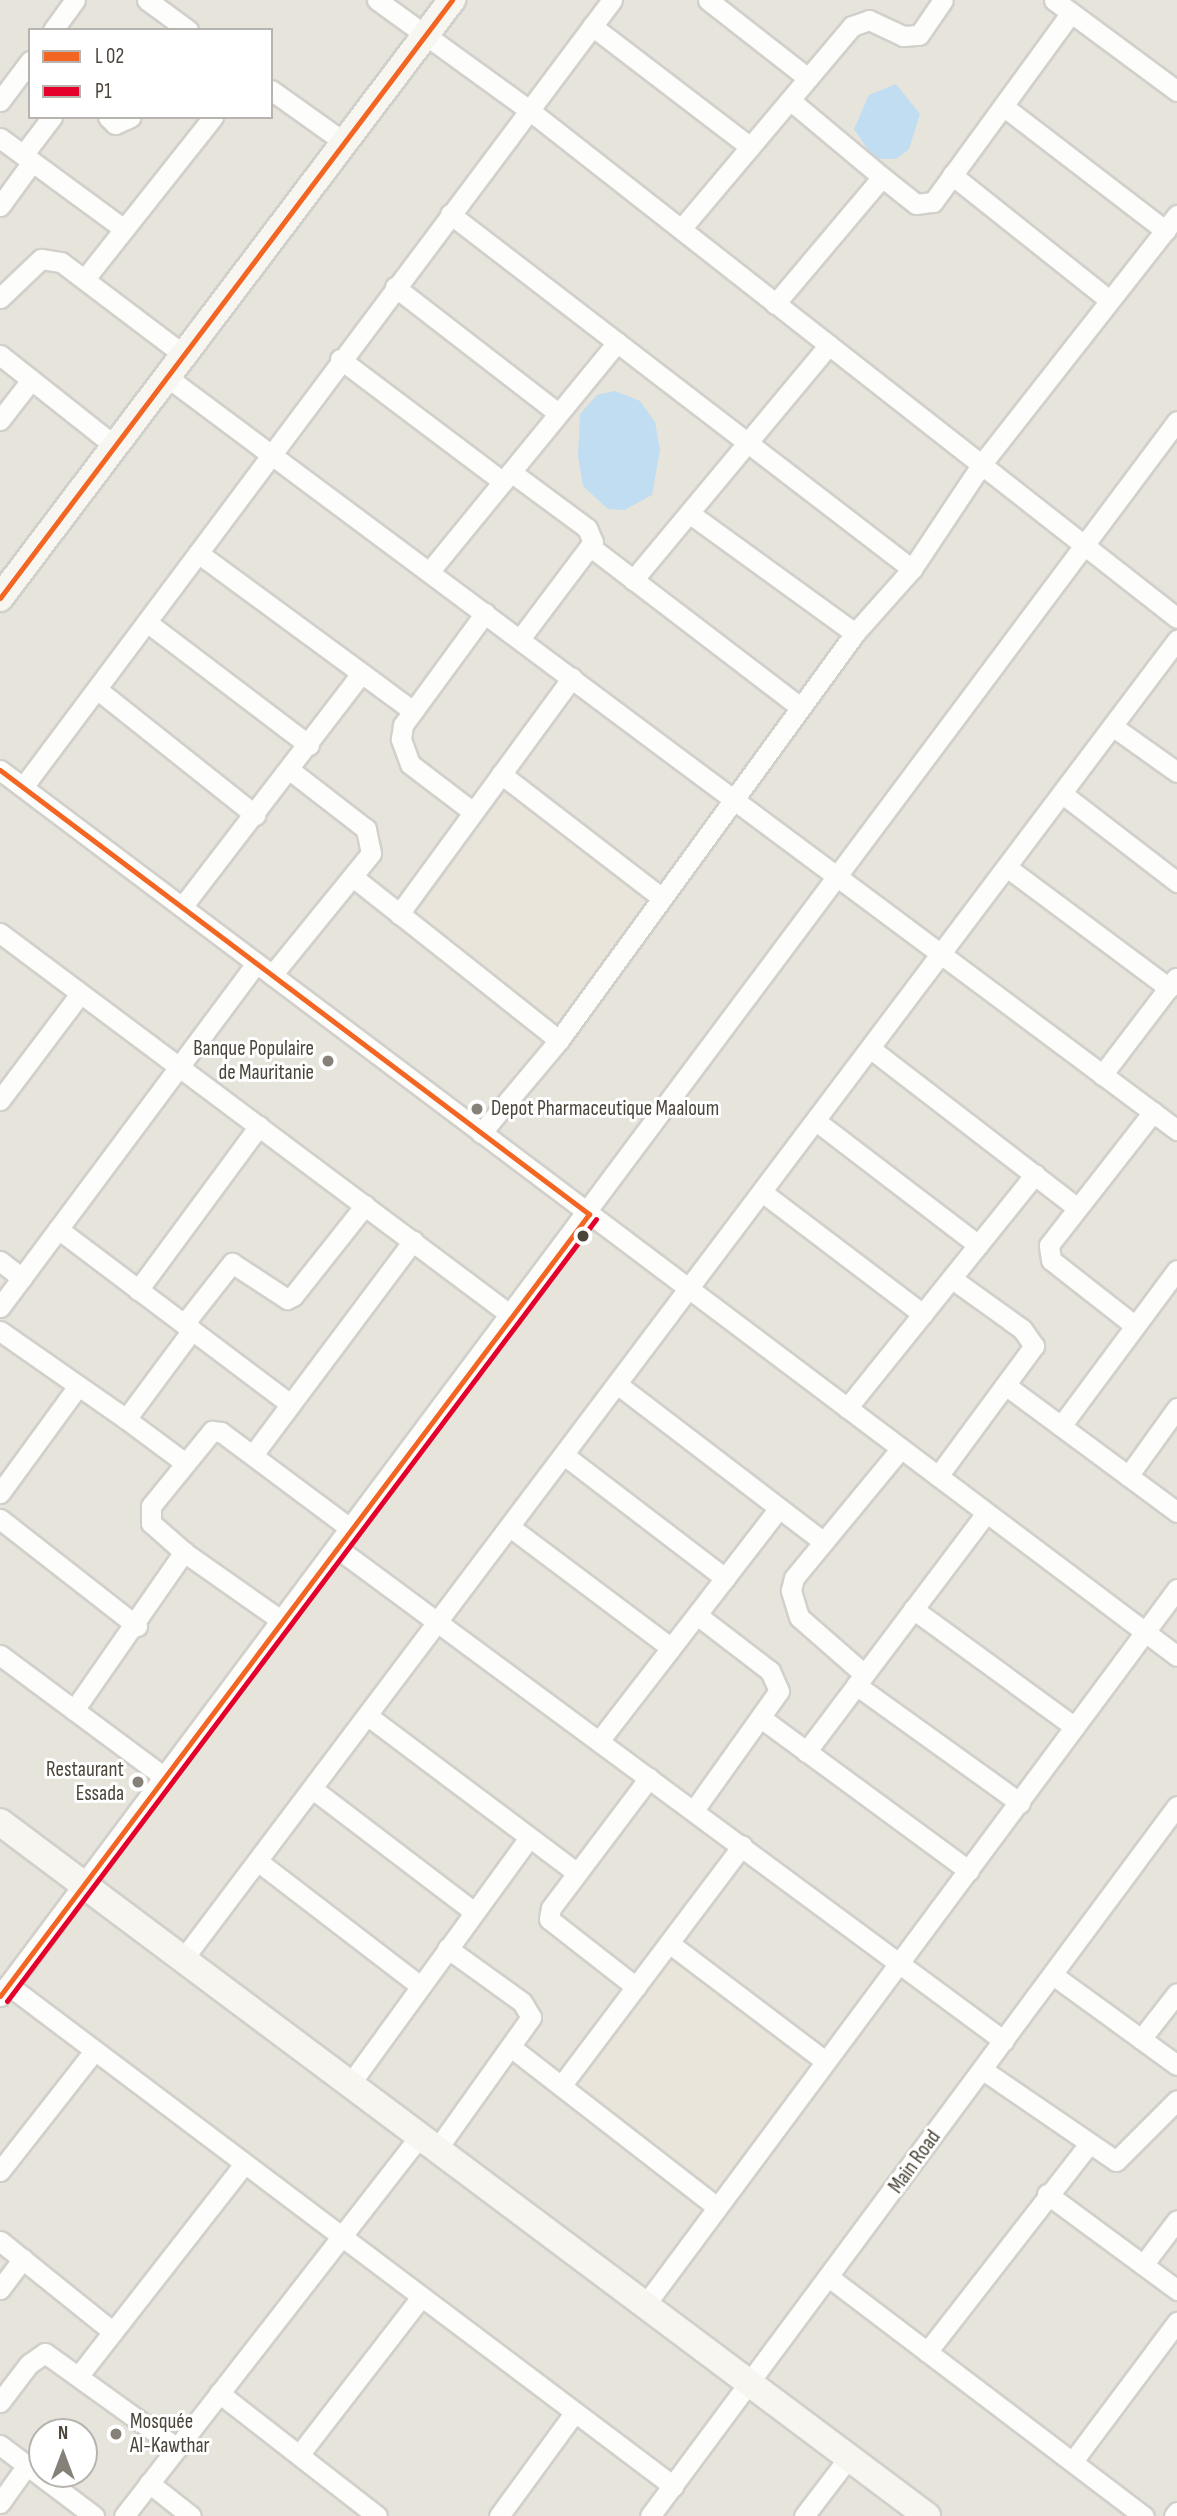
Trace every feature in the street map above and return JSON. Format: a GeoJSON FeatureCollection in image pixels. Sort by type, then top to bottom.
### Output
{"type":"FeatureCollection","features":[{"type":"Feature","properties":{"kind":"street"},"geometry":{"type":"LineString","coordinates":[[54,28],[75,0]]}},
{"type":"Feature","properties":{"kind":"street"},"geometry":{"type":"LineString","coordinates":[[147,0],[185,28]]}},
{"type":"Feature","properties":{"kind":"street"},"geometry":{"type":"LineString","coordinates":[[377,0],[529,110],[1177,618]]}},
{"type":"Feature","properties":{"kind":"street"},"geometry":{"type":"LineString","coordinates":[[0,598],[452,0]]}},
{"type":"Feature","properties":{"kind":"street"},"geometry":{"type":"LineString","coordinates":[[23,787],[148,623],[340,359],[612,0]]}},
{"type":"Feature","properties":{"kind":"street"},"geometry":{"type":"LineString","coordinates":[[708,0],[808,78]]}},
{"type":"Feature","properties":{"kind":"street"},"geometry":{"type":"LineString","coordinates":[[681,229],[852,26],[869,20],[903,36],[919,36],[943,0]]}},
{"type":"Feature","properties":{"kind":"street"},"geometry":{"type":"LineString","coordinates":[[1054,0],[1177,91]]}},
{"type":"Feature","properties":{"kind":"street"},"geometry":{"type":"LineString","coordinates":[[790,100],[882,177],[925,206],[952,175],[1071,13]]}},
{"type":"Feature","properties":{"kind":"street"},"geometry":{"type":"LineString","coordinates":[[592,26],[750,147]]}},
{"type":"Feature","properties":{"kind":"street"},"geometry":{"type":"LineString","coordinates":[[0,101],[28,64]]}},
{"type":"Feature","properties":{"kind":"street"},"geometry":{"type":"LineString","coordinates":[[273,91],[344,142]]}},
{"type":"Feature","properties":{"kind":"street"},"geometry":{"type":"LineString","coordinates":[[481,1133],[559,1040],[855,633],[912,569],[981,465],[1171,223],[1003,106]]}},
{"type":"Feature","properties":{"kind":"street"},"geometry":{"type":"LineString","coordinates":[[0,206],[51,119]]}},
{"type":"Feature","properties":{"kind":"street"},"geometry":{"type":"LineString","coordinates":[[110,119],[115,124],[126,119]]}},
{"type":"Feature","properties":{"kind":"street"},"geometry":{"type":"LineString","coordinates":[[87,276],[212,119]]}},
{"type":"Feature","properties":{"kind":"street"},"geometry":{"type":"LineString","coordinates":[[0,138],[124,229]]}},
{"type":"Feature","properties":{"kind":"street"},"geometry":{"type":"LineString","coordinates":[[952,175],[1109,300]]}},
{"type":"Feature","properties":{"kind":"street"},"geometry":{"type":"LineString","coordinates":[[775,304],[882,177]]}},
{"type":"Feature","properties":{"kind":"street"},"geometry":{"type":"LineString","coordinates":[[450,214],[912,569]]}},
{"type":"Feature","properties":{"kind":"street"},"geometry":{"type":"LineString","coordinates":[[0,298],[41,259],[87,276],[184,355]]}},
{"type":"Feature","properties":{"kind":"street"},"geometry":{"type":"LineString","coordinates":[[396,287],[558,414]]}},
{"type":"Feature","properties":{"kind":"street"},"geometry":{"type":"LineString","coordinates":[[429,572],[617,342]]}},
{"type":"Feature","properties":{"kind":"street"},"geometry":{"type":"LineString","coordinates":[[633,580],[750,444],[829,345]]}},
{"type":"Feature","properties":{"kind":"street"},"geometry":{"type":"LineString","coordinates":[[0,355],[115,446]]}},
{"type":"Feature","properties":{"kind":"street"},"geometry":{"type":"LineString","coordinates":[[340,359],[507,477],[587,528],[592,548],[800,707]]}},
{"type":"Feature","properties":{"kind":"street"},"geometry":{"type":"LineString","coordinates":[[167,377],[1177,1130]]}},
{"type":"Feature","properties":{"kind":"street"},"geometry":{"type":"LineString","coordinates":[[0,420],[31,380]]}},
{"type":"Feature","properties":{"kind":"street"},"geometry":{"type":"LineString","coordinates":[[673,2486],[340,2239],[94,2051],[4,1990],[841,877],[1177,421]]}},
{"type":"Feature","properties":{"kind":"street"},"geometry":{"type":"LineString","coordinates":[[689,513],[855,633]]}},
{"type":"Feature","properties":{"kind":"street"},"geometry":{"type":"LineString","coordinates":[[520,639],[592,548]]}},
{"type":"Feature","properties":{"kind":"street"},"geometry":{"type":"LineString","coordinates":[[198,553],[413,711]]}},
{"type":"Feature","properties":{"kind":"street"},"geometry":{"type":"LineString","coordinates":[[473,812],[402,753],[403,725],[485,613]]}},
{"type":"Feature","properties":{"kind":"street"},"geometry":{"type":"LineString","coordinates":[[148,623],[309,745]]}},
{"type":"Feature","properties":{"kind":"street"},"geometry":{"type":"LineString","coordinates":[[183,1959],[260,1863],[437,1622],[1115,728],[1177,640]]}},
{"type":"Feature","properties":{"kind":"street"},"geometry":{"type":"LineString","coordinates":[[182,907],[290,770],[361,674]]}},
{"type":"Feature","properties":{"kind":"street"},"geometry":{"type":"LineString","coordinates":[[399,914],[572,678]]}},
{"type":"Feature","properties":{"kind":"street"},"geometry":{"type":"LineString","coordinates":[[98,690],[255,815]]}},
{"type":"Feature","properties":{"kind":"street"},"geometry":{"type":"LineString","coordinates":[[1115,728],[1177,772]]}},
{"type":"Feature","properties":{"kind":"street"},"geometry":{"type":"LineString","coordinates":[[0,770],[1177,1656]]}},
{"type":"Feature","properties":{"kind":"street"},"geometry":{"type":"LineString","coordinates":[[272,975],[371,853],[369,835],[290,770]]}},
{"type":"Feature","properties":{"kind":"street"},"geometry":{"type":"LineString","coordinates":[[501,774],[661,897]]}},
{"type":"Feature","properties":{"kind":"street"},"geometry":{"type":"LineString","coordinates":[[1064,795],[1177,882]]}},
{"type":"Feature","properties":{"kind":"street"},"geometry":{"type":"LineString","coordinates":[[1008,868],[1173,983],[1102,1075]]}},
{"type":"Feature","properties":{"kind":"street"},"geometry":{"type":"LineString","coordinates":[[353,877],[559,1040]]}},
{"type":"Feature","properties":{"kind":"street"},"geometry":{"type":"LineString","coordinates":[[3,941],[179,1066],[512,1316]]}},
{"type":"Feature","properties":{"kind":"street"},"geometry":{"type":"LineString","coordinates":[[0,1307],[256,963]]}},
{"type":"Feature","properties":{"kind":"street"},"geometry":{"type":"LineString","coordinates":[[0,1100],[80,994]]}},
{"type":"Feature","properties":{"kind":"street"},"geometry":{"type":"LineString","coordinates":[[871,1049],[1076,1207]]}},
{"type":"Feature","properties":{"kind":"street"},"geometry":{"type":"LineString","coordinates":[[1134,1325],[1051,1260],[1049,1245],[1076,1207],[1153,1112]]}},
{"type":"Feature","properties":{"kind":"street"},"geometry":{"type":"LineString","coordinates":[[816,1121],[978,1245]]}},
{"type":"Feature","properties":{"kind":"street"},"geometry":{"type":"LineString","coordinates":[[138,1290],[259,1126]]}},
{"type":"Feature","properties":{"kind":"street"},"geometry":{"type":"LineString","coordinates":[[847,1408],[1034,1174]]}},
{"type":"Feature","properties":{"kind":"street"},"geometry":{"type":"LineString","coordinates":[[762,1192],[923,1314]]}},
{"type":"Feature","properties":{"kind":"street"},"geometry":{"type":"LineString","coordinates":[[126,1419],[232,1263],[287,1299],[293,1296],[365,1205]]}},
{"type":"Feature","properties":{"kind":"street"},"geometry":{"type":"LineString","coordinates":[[58,1229],[290,1404]]}},
{"type":"Feature","properties":{"kind":"street"},"geometry":{"type":"LineString","coordinates":[[255,1452],[413,1241]]}},
{"type":"Feature","properties":{"kind":"street"},"geometry":{"type":"LineString","coordinates":[[0,1261],[22,1278]]}},
{"type":"Feature","properties":{"kind":"street"},"geometry":{"type":"LineString","coordinates":[[938,1476],[1008,1387],[1034,1346],[1031,1337],[951,1278]]}},
{"type":"Feature","properties":{"kind":"street"},"geometry":{"type":"LineString","coordinates":[[1060,1426],[1134,1325],[1175,1279]]}},
{"type":"Feature","properties":{"kind":"street"},"geometry":{"type":"LineString","coordinates":[[0,1331],[184,1463]]}},
{"type":"Feature","properties":{"kind":"street"},"geometry":{"type":"LineString","coordinates":[[617,1384],[824,1542]]}},
{"type":"Feature","properties":{"kind":"street"},"geometry":{"type":"LineString","coordinates":[[0,1493],[78,1386]]}},
{"type":"Feature","properties":{"kind":"street"},"geometry":{"type":"LineString","coordinates":[[1008,1387],[1177,1512]]}},
{"type":"Feature","properties":{"kind":"street"},"geometry":{"type":"LineString","coordinates":[[1128,1476],[1177,1408]]}},
{"type":"Feature","properties":{"kind":"street"},"geometry":{"type":"LineString","coordinates":[[282,1621],[184,1552],[149,1514],[184,1463],[212,1431],[255,1452],[351,1530]]}},
{"type":"Feature","properties":{"kind":"street"},"geometry":{"type":"LineString","coordinates":[[901,1448],[794,1578],[792,1603],[799,1617],[860,1680],[1020,1804]]}},
{"type":"Feature","properties":{"kind":"street"},"geometry":{"type":"LineString","coordinates":[[564,1455],[725,1578]]}},
{"type":"Feature","properties":{"kind":"street"},"geometry":{"type":"LineString","coordinates":[[599,1741],[778,1509]]}},
{"type":"Feature","properties":{"kind":"street"},"geometry":{"type":"LineString","coordinates":[[806,1752],[986,1513]]}},
{"type":"Feature","properties":{"kind":"street"},"geometry":{"type":"LineString","coordinates":[[0,1519],[137,1626]]}},
{"type":"Feature","properties":{"kind":"street"},"geometry":{"type":"LineString","coordinates":[[510,1527],[671,1648]]}},
{"type":"Feature","properties":{"kind":"street"},"geometry":{"type":"LineString","coordinates":[[337,1548],[1004,2041]]}},
{"type":"Feature","properties":{"kind":"street"},"geometry":{"type":"LineString","coordinates":[[74,1710],[137,1626],[184,1552]]}},
{"type":"Feature","properties":{"kind":"street"},"geometry":{"type":"LineString","coordinates":[[645,2305],[899,1962],[1020,1804],[1177,1589]]}},
{"type":"Feature","properties":{"kind":"street"},"geometry":{"type":"LineString","coordinates":[[914,1609],[1075,1727]]}},
{"type":"Feature","properties":{"kind":"street"},"geometry":{"type":"LineString","coordinates":[[694,1810],[779,1691],[776,1678],[697,1615]]}},
{"type":"Feature","properties":{"kind":"street"},"geometry":{"type":"LineString","coordinates":[[0,1655],[164,1777]]}},
{"type":"Feature","properties":{"kind":"street"},"geometry":{"type":"LineString","coordinates":[[368,1716],[577,1872]]}},
{"type":"Feature","properties":{"kind":"street"},"geometry":{"type":"LineString","coordinates":[[761,1718],[969,1871]]}},
{"type":"Feature","properties":{"kind":"street"},"geometry":{"type":"LineString","coordinates":[[636,1987],[549,1919],[577,1872],[649,1778]]}},
{"type":"Feature","properties":{"kind":"street"},"geometry":{"type":"LineString","coordinates":[[314,1790],[474,1912]]}},
{"type":"Feature","properties":{"kind":"street","name":"Main Road"},"geometry":{"type":"LineString","coordinates":[[650,2516],[1175,1814]]}},
{"type":"Feature","properties":{"kind":"street"},"geometry":{"type":"LineString","coordinates":[[0,1822],[927,2516]]}},
{"type":"Feature","properties":{"kind":"street"},"geometry":{"type":"LineString","coordinates":[[350,2084],[419,1984],[529,1838]]}},
{"type":"Feature","properties":{"kind":"street"},"geometry":{"type":"LineString","coordinates":[[561,2086],[742,1846]]}},
{"type":"Feature","properties":{"kind":"street"},"geometry":{"type":"LineString","coordinates":[[260,1863],[419,1984]]}},
{"type":"Feature","properties":{"kind":"street"},"geometry":{"type":"LineString","coordinates":[[669,1943],[825,2061]]}},
{"type":"Feature","properties":{"kind":"street"},"geometry":{"type":"LineString","coordinates":[[124,2516],[340,2239],[512,2048],[528,2026],[528,2009],[447,1948]]}},
{"type":"Feature","properties":{"kind":"street"},"geometry":{"type":"LineString","coordinates":[[1053,1975],[1177,2065]]}},
{"type":"Feature","properties":{"kind":"street"},"geometry":{"type":"LineString","coordinates":[[1141,2039],[1177,1993]]}},
{"type":"Feature","properties":{"kind":"street"},"geometry":{"type":"LineString","coordinates":[[512,2048],[717,2207]]}},
{"type":"Feature","properties":{"kind":"street"},"geometry":{"type":"LineString","coordinates":[[0,2171],[94,2051]]}},
{"type":"Feature","properties":{"kind":"street"},"geometry":{"type":"LineString","coordinates":[[983,2070],[1088,2145],[1123,2160],[1177,2100]]}},
{"type":"Feature","properties":{"kind":"street"},"geometry":{"type":"LineString","coordinates":[[927,2352],[1046,2194],[1088,2145]]}},
{"type":"Feature","properties":{"kind":"street"},"geometry":{"type":"LineString","coordinates":[[80,2374],[243,2165]]}},
{"type":"Feature","properties":{"kind":"street"},"geometry":{"type":"LineString","coordinates":[[1046,2194],[1177,2290]]}},
{"type":"Feature","properties":{"kind":"street"},"geometry":{"type":"LineString","coordinates":[[1143,2265],[1177,2220]]}},
{"type":"Feature","properties":{"kind":"street"},"geometry":{"type":"LineString","coordinates":[[0,2241],[113,2332]]}},
{"type":"Feature","properties":{"kind":"street"},"geometry":{"type":"LineString","coordinates":[[0,2288],[23,2259]]}},
{"type":"Feature","properties":{"kind":"street"},"geometry":{"type":"LineString","coordinates":[[830,2278],[1144,2516]]}},
{"type":"Feature","properties":{"kind":"street"},"geometry":{"type":"LineString","coordinates":[[299,2455],[421,2297]]}},
{"type":"Feature","properties":{"kind":"street"},"geometry":{"type":"LineString","coordinates":[[1073,2461],[1177,2322]]}},
{"type":"Feature","properties":{"kind":"street"},"geometry":{"type":"LineString","coordinates":[[0,2402],[37,2356],[61,2360],[177,2448]]}},
{"type":"Feature","properties":{"kind":"street"},"geometry":{"type":"LineString","coordinates":[[219,2393],[299,2455],[351,2508],[377,2516]]}},
{"type":"Feature","properties":{"kind":"street"},"geometry":{"type":"LineString","coordinates":[[499,2516],[574,2413]]}},
{"type":"Feature","properties":{"kind":"street"},"geometry":{"type":"LineString","coordinates":[[0,2445],[94,2516]]}},
{"type":"Feature","properties":{"kind":"street"},"geometry":{"type":"LineString","coordinates":[[804,2516],[849,2457]]}},
{"type":"Feature","properties":{"kind":"street"},"geometry":{"type":"LineString","coordinates":[[0,2503],[27,2465]]}},
{"type":"Feature","properties":{"kind":"street"},"geometry":{"type":"LineString","coordinates":[[149,2483],[191,2516]]}},
{"type":"Feature","properties":{"kind":"shaded area"},"geometry":{"type":"Polygon","coordinates":[[[0,0],[1177,0],[1177,2516],[0,2516],[0,0]]]}},
{"type":"Feature","properties":{"kind":"shaded area"},"geometry":{"type":"Polygon","coordinates":[[[505,793],[655,902],[563,1028],[413,919],[505,793]]]}},
{"type":"Feature","properties":{"kind":"shaded area"},"geometry":{"type":"Polygon","coordinates":[[[671,1961],[814,2069],[718,2196],[575,2088],[671,1961]]]}},
{"type":"Feature","properties":{"kind":"water"},"geometry":{"type":"Polygon","coordinates":[[[896,84],[920,114],[909,149],[896,159],[874,159],[854,129],[869,95],[896,84]]]}},
{"type":"Feature","properties":{"kind":"water"},"geometry":{"type":"Polygon","coordinates":[[[615,391],[640,401],[655,422],[660,450],[652,495],[624,510],[608,509],[583,486],[578,456],[580,414],[597,395],[615,391]]]}},
{"type":"Feature","properties":{"kind":"transit line"},"geometry":{"type":"LineString","coordinates":[[0,598],[452,0]]}},
{"type":"Feature","properties":{"kind":"transit line"},"geometry":{"type":"LineString","coordinates":[[0,770],[589,1214]]}},
{"type":"Feature","properties":{"kind":"transit line"},"geometry":{"type":"LineString","coordinates":[[0,1996],[589,1214]]}},
{"type":"Feature","properties":{"kind":"transit line","name":"P1"},"geometry":{"type":"LineString","coordinates":[[7,2001],[596,1219]]}},
{"type":"Feature","properties":{"kind":"place","name":"Banque Populaire de Mauritanie"},"geometry":{"type":"Point","coordinates":[328,1061]}},
{"type":"Feature","properties":{"kind":"place","name":"Depot Pharmaceutique Maaloum"},"geometry":{"type":"Point","coordinates":[477,1109]}},
{"type":"Feature","properties":{"kind":"place","name":"Restaurant Essada"},"geometry":{"type":"Point","coordinates":[138,1782]}},
{"type":"Feature","properties":{"kind":"place","name":"Mosquée Al-Kawthar"},"geometry":{"type":"Point","coordinates":[116,2434]}}]}
